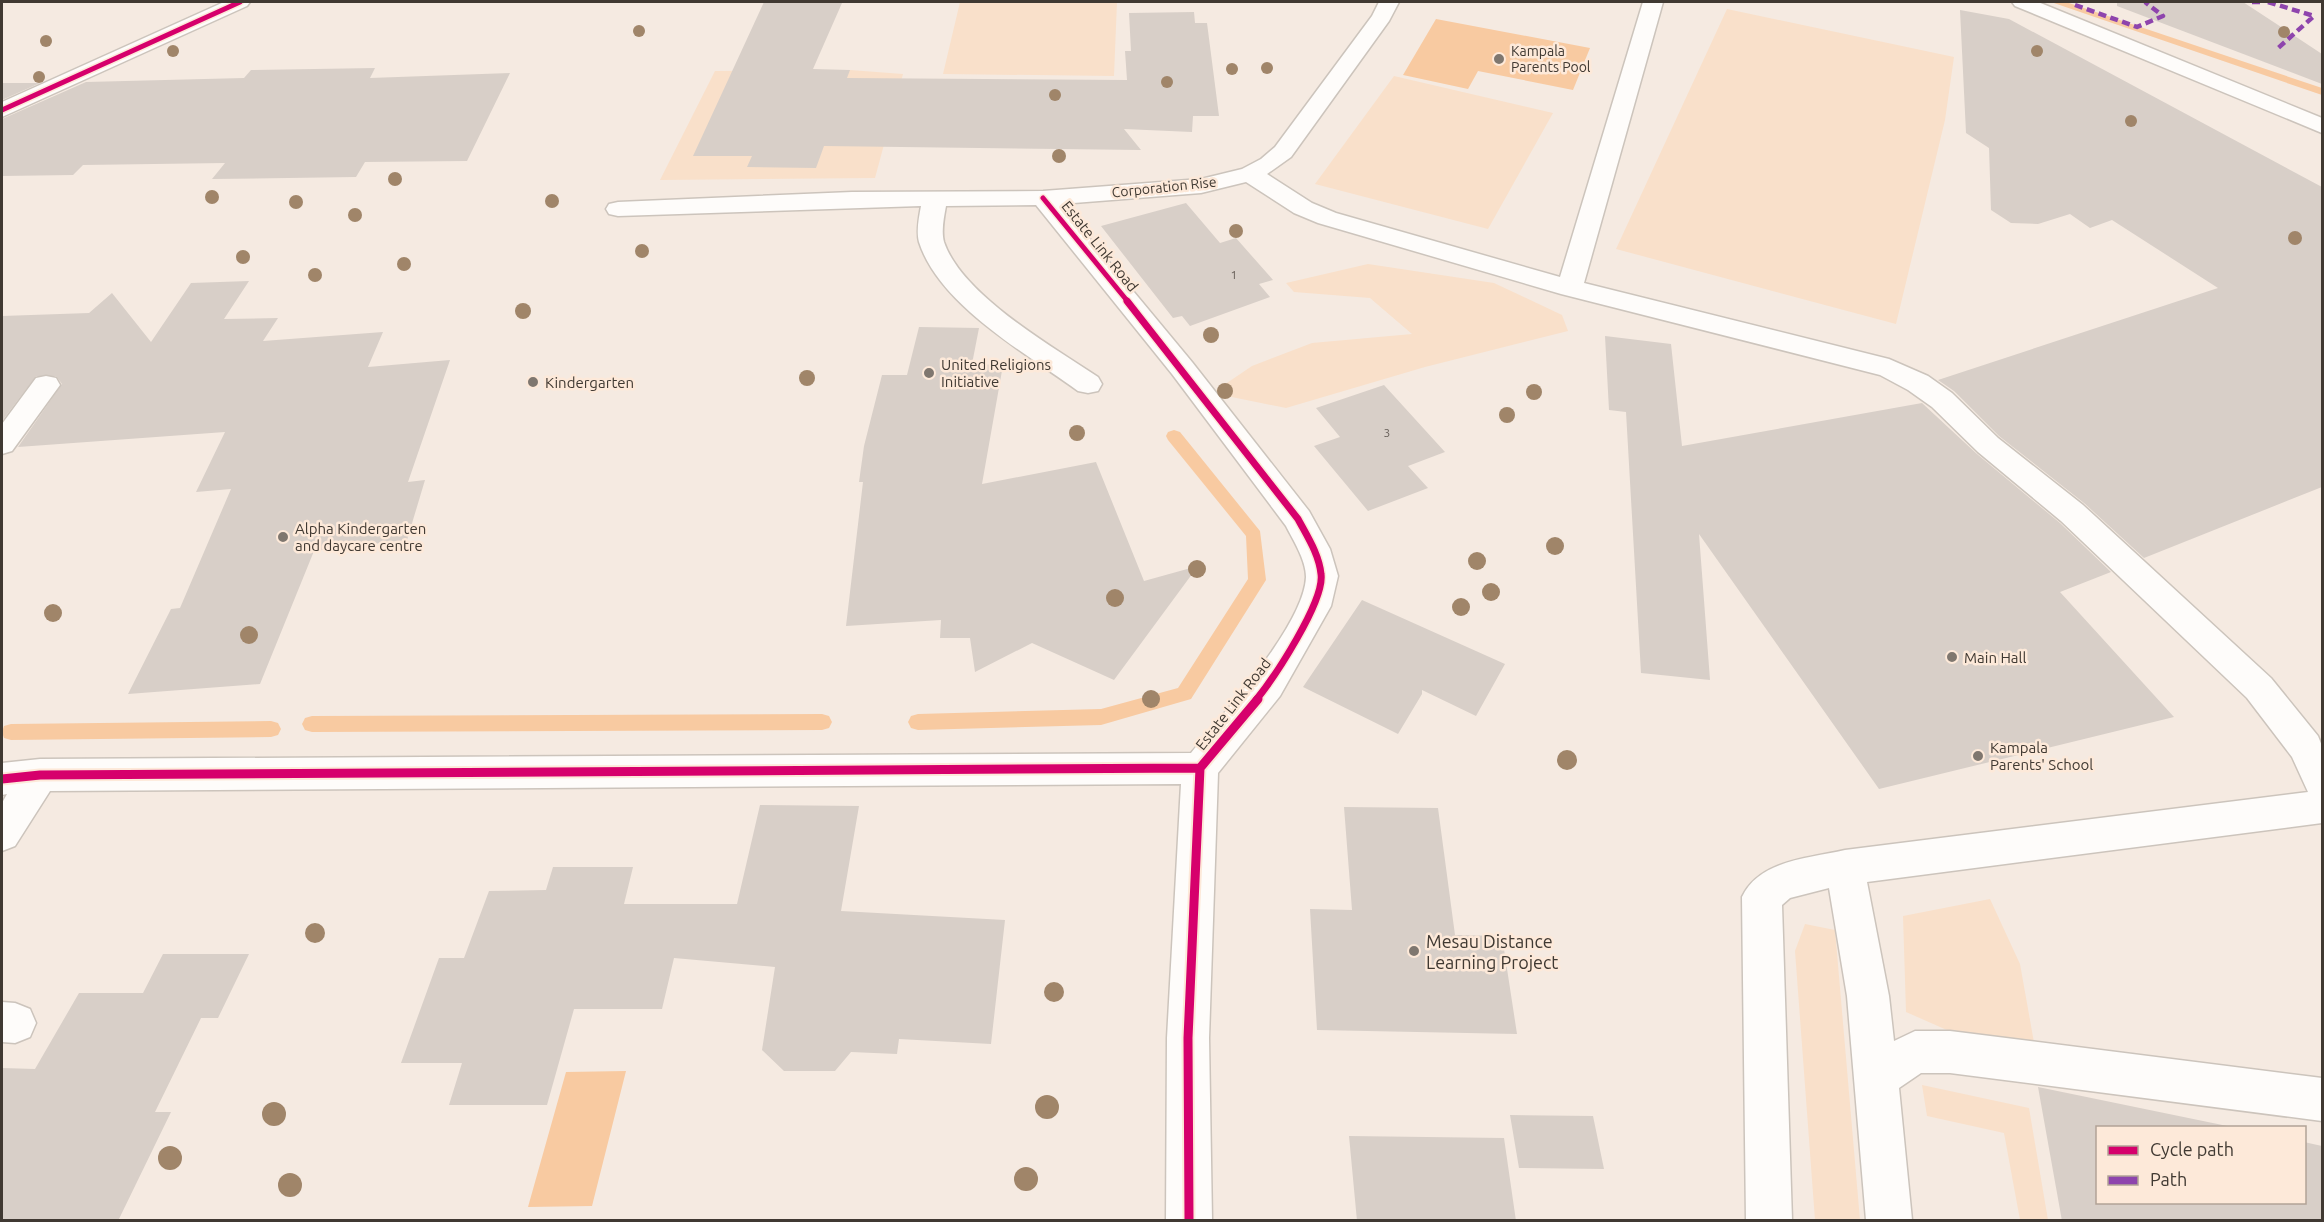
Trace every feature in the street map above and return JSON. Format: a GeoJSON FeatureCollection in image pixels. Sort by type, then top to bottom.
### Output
{"type":"FeatureCollection","features":[{"type":"Feature","properties":{"kind":"street"},"geometry":{"type":"LineString","coordinates":[[2,110],[240,2]]}},
{"type":"Feature","properties":{"kind":"street","name":"Corporation Rise"},"geometry":{"type":"LineString","coordinates":[[618,209],[852,199],[1042,198],[1201,186],[1250,174],[1269,164],[1282,152],[1382,17],[1389,2]]}},
{"type":"Feature","properties":{"kind":"street"},"geometry":{"type":"LineString","coordinates":[[1570,288],[1653,2]]}},
{"type":"Feature","properties":{"kind":"street"},"geometry":{"type":"LineString","coordinates":[[2022,2],[2322,126]]}},
{"type":"Feature","properties":{"kind":"street"},"geometry":{"type":"LineString","coordinates":[[1250,174],[1303,208],[1327,219],[1570,288],[1889,368],[1918,383],[1942,400],[1988,445],[2072,513],[2259,688],[2305,747],[2322,783]]}},
{"type":"Feature","properties":{"kind":"street"},"geometry":{"type":"LineString","coordinates":[[935,198],[931,218],[933,244],[941,262],[959,285],[989,312],[1088,384]]}},
{"type":"Feature","properties":{"kind":"street","name":"Estate Link Road"},"geometry":{"type":"LineString","coordinates":[[1042,198],[1182,368],[1298,519],[1314,549],[1322,576],[1315,606],[1274,677],[1200,768],[1188,1038],[1189,1221]]}},
{"type":"Feature","properties":{"kind":"street"},"geometry":{"type":"LineString","coordinates":[[2,444],[46,385]]}},
{"type":"Feature","properties":{"kind":"street"},"geometry":{"type":"LineString","coordinates":[[2,779],[40,775],[1200,768]]}},
{"type":"Feature","properties":{"kind":"street"},"geometry":{"type":"LineString","coordinates":[[2,834],[40,775]]}},
{"type":"Feature","properties":{"kind":"street"},"geometry":{"type":"LineString","coordinates":[[1769,1221],[1762,897],[1780,883],[1845,867],[2322,807]]}},
{"type":"Feature","properties":{"kind":"street"},"geometry":{"type":"LineString","coordinates":[[1845,867],[1868,996],[1878,1078],[1889,1221]]}},
{"type":"Feature","properties":{"kind":"street"},"geometry":{"type":"LineString","coordinates":[[1878,1078],[1915,1052],[1929,1050],[2322,1100]]}},
{"type":"Feature","properties":{"kind":"shaded area"},"geometry":{"type":"Polygon","coordinates":[[[960,2],[1117,2],[1114,76],[943,74],[960,2]]]}},
{"type":"Feature","properties":{"kind":"shaded area"},"geometry":{"type":"Polygon","coordinates":[[[1727,9],[1954,57],[1945,120],[1896,324],[1616,249],[1727,9]]]}},
{"type":"Feature","properties":{"kind":"shaded area","name":"Kampala Parents Pool"},"geometry":{"type":"Polygon","coordinates":[[[1436,19],[1590,48],[1573,90],[1478,71],[1468,89],[1403,75],[1436,19]]]}},
{"type":"Feature","properties":{"kind":"shaded area"},"geometry":{"type":"Polygon","coordinates":[[[850,70],[903,74],[875,178],[660,180],[715,71],[850,70]]]}},
{"type":"Feature","properties":{"kind":"shaded area"},"geometry":{"type":"Polygon","coordinates":[[[1394,76],[1553,113],[1488,229],[1315,184],[1394,76]]]}},
{"type":"Feature","properties":{"kind":"shaded area"},"geometry":{"type":"Polygon","coordinates":[[[1368,264],[1494,283],[1562,315],[1568,331],[1425,367],[1286,408],[1212,393],[1252,366],[1312,343],[1412,334],[1370,298],[1294,292],[1286,283],[1368,264]]]}},
{"type":"Feature","properties":{"kind":"shaded area"},"geometry":{"type":"Polygon","coordinates":[[[1990,899],[2020,964],[2035,1048],[1965,1038],[1906,1012],[1903,916],[1990,899]]]}},
{"type":"Feature","properties":{"kind":"shaded area"},"geometry":{"type":"Polygon","coordinates":[[[1805,924],[1835,930],[1860,1220],[1815,1220],[1795,951],[1805,924]]]}},
{"type":"Feature","properties":{"kind":"shaded area"},"geometry":{"type":"Polygon","coordinates":[[[626,1071],[592,1206],[528,1207],[566,1072],[626,1071]]]}},
{"type":"Feature","properties":{"kind":"shaded area"},"geometry":{"type":"Polygon","coordinates":[[[1922,1085],[2029,1108],[2048,1220],[2020,1220],[2004,1133],[1927,1116],[1922,1085]]]}},
{"type":"Feature","properties":{"kind":"building"},"geometry":{"type":"Polygon","coordinates":[[[764,2],[842,3],[813,69],[850,70],[847,78],[1127,80],[1125,51],[1131,51],[1129,13],[1194,12],[1195,23],[1207,23],[1219,116],[1193,116],[1192,132],[1124,129],[1141,150],[824,146],[816,168],[747,167],[752,156],[693,156],[764,2]]]}},
{"type":"Feature","properties":{"kind":"building"},"geometry":{"type":"Polygon","coordinates":[[[2117,2],[2243,2],[2322,54],[2322,84],[2117,6],[2117,2]]]}},
{"type":"Feature","properties":{"kind":"building"},"geometry":{"type":"Polygon","coordinates":[[[1960,10],[2009,19],[2322,187],[2322,487],[2144,558],[2084,503],[1999,436],[1954,391],[1938,380],[2218,288],[2112,220],[2090,228],[2070,214],[2038,224],[2011,223],[1991,210],[1989,148],[1966,133],[1960,10]]]}},
{"type":"Feature","properties":{"kind":"building"},"geometry":{"type":"Polygon","coordinates":[[[375,68],[370,78],[510,73],[467,161],[365,162],[356,177],[212,179],[225,163],[83,165],[73,175],[2,176],[2,119],[86,82],[244,78],[251,70],[375,68]]]}},
{"type":"Feature","properties":{"kind":"building"},"geometry":{"type":"Polygon","coordinates":[[[2,83],[40,83],[2,100],[2,83]]]}},
{"type":"Feature","properties":{"kind":"building"},"geometry":{"type":"Polygon","coordinates":[[[1186,203],[1220,243],[1236,238],[1273,280],[1259,284],[1270,297],[1190,326],[1182,316],[1173,318],[1101,226],[1186,203]]]}},
{"type":"Feature","properties":{"kind":"building"},"geometry":{"type":"Polygon","coordinates":[[[249,281],[224,319],[278,318],[263,341],[383,332],[368,367],[450,360],[408,482],[425,480],[407,540],[314,551],[260,684],[128,694],[171,609],[180,608],[231,489],[196,492],[225,432],[18,447],[62,384],[56,376],[36,376],[2,421],[2,316],[89,313],[112,293],[151,342],[191,283],[249,281]]]}},
{"type":"Feature","properties":{"kind":"building"},"geometry":{"type":"Polygon","coordinates":[[[919,327],[979,328],[972,364],[1003,365],[982,484],[1096,462],[1144,581],[1198,566],[1114,680],[1032,643],[975,672],[970,638],[940,638],[941,620],[846,626],[863,482],[859,482],[864,446],[882,375],[907,375],[919,327]]]}},
{"type":"Feature","properties":{"kind":"building"},"geometry":{"type":"Polygon","coordinates":[[[1605,336],[1671,344],[1682,446],[1922,403],[1977,454],[2060,523],[2111,572],[2060,592],[2174,717],[1879,789],[1699,534],[1710,680],[1641,673],[1626,412],[1609,410],[1605,336]]]}},
{"type":"Feature","properties":{"kind":"building"},"geometry":{"type":"Polygon","coordinates":[[[1384,385],[1445,452],[1408,466],[1428,488],[1368,511],[1314,446],[1340,437],[1316,408],[1384,385]]]}},
{"type":"Feature","properties":{"kind":"building"},"geometry":{"type":"Polygon","coordinates":[[[1362,600],[1505,664],[1476,716],[1422,690],[1422,694],[1398,734],[1303,687],[1362,600]]]}},
{"type":"Feature","properties":{"kind":"building"},"geometry":{"type":"Polygon","coordinates":[[[760,805],[859,806],[841,911],[1005,920],[991,1044],[899,1039],[897,1054],[851,1052],[835,1071],[784,1071],[762,1050],[775,967],[674,958],[662,1009],[574,1009],[547,1105],[449,1105],[462,1063],[401,1063],[439,958],[464,958],[489,891],[546,890],[553,867],[633,867],[624,904],[737,904],[760,805]]]}},
{"type":"Feature","properties":{"kind":"building"},"geometry":{"type":"Polygon","coordinates":[[[1344,807],[1438,808],[1455,935],[1502,936],[1517,1034],[1317,1030],[1310,909],[1352,910],[1344,807]]]}},
{"type":"Feature","properties":{"kind":"building"},"geometry":{"type":"Polygon","coordinates":[[[163,954],[249,954],[218,1018],[201,1018],[155,1112],[171,1112],[118,1221],[2,1221],[2,1068],[35,1069],[79,993],[143,993],[163,954]]]}},
{"type":"Feature","properties":{"kind":"building"},"geometry":{"type":"Polygon","coordinates":[[[2038,1087],[2227,1126],[2096,1126],[2096,1204],[2306,1204],[2306,1142],[2322,1146],[2322,1221],[2062,1221],[2038,1087]]]}},
{"type":"Feature","properties":{"kind":"building"},"geometry":{"type":"Polygon","coordinates":[[[1510,1115],[1593,1116],[1604,1169],[1519,1168],[1510,1115]]]}},
{"type":"Feature","properties":{"kind":"building"},"geometry":{"type":"Polygon","coordinates":[[[1349,1136],[1504,1138],[1516,1221],[1357,1221],[1349,1136]]]}},
{"type":"Feature","properties":{"kind":"waterway"},"geometry":{"type":"LineString","coordinates":[[2057,2],[2322,92]]}},
{"type":"Feature","properties":{"kind":"waterway"},"geometry":{"type":"LineString","coordinates":[[918,722],[1101,717],[1184,694],[1257,580],[1254,535],[1174,436]]}},
{"type":"Feature","properties":{"kind":"waterway"},"geometry":{"type":"LineString","coordinates":[[312,724],[822,722]]}},
{"type":"Feature","properties":{"kind":"waterway"},"geometry":{"type":"LineString","coordinates":[[11,732],[271,729]]}},
{"type":"Feature","properties":{"kind":"marked path"},"geometry":{"type":"LineString","coordinates":[[2075,5],[2137,27],[2163,16],[2145,2]]}},
{"type":"Feature","properties":{"kind":"marked path"},"geometry":{"type":"LineString","coordinates":[[2252,2],[2254,4],[2261,2]]}},
{"type":"Feature","properties":{"kind":"marked path"},"geometry":{"type":"LineString","coordinates":[[2268,2],[2314,16],[2277,49]]}},
{"type":"Feature","properties":{"kind":"cycle path"},"geometry":{"type":"LineString","coordinates":[[2,110],[240,2]]}},
{"type":"Feature","properties":{"kind":"cycle path"},"geometry":{"type":"LineString","coordinates":[[1043,198],[1182,368],[1298,519],[1314,549],[1322,576],[1315,606],[1268,686],[1200,768],[1188,1038],[1189,1220]]}},
{"type":"Feature","properties":{"kind":"cycle path"},"geometry":{"type":"LineString","coordinates":[[2,779],[40,775],[1200,768]]}},
{"type":"Feature","properties":{"kind":"place","name":"Kampala Parents Pool"},"geometry":{"type":"Point","coordinates":[1499,59]}},
{"type":"Feature","properties":{"kind":"place","name":"United Religions Initiative"},"geometry":{"type":"Point","coordinates":[929,373]}},
{"type":"Feature","properties":{"kind":"place","name":"Kindergarten"},"geometry":{"type":"Point","coordinates":[533,382]}},
{"type":"Feature","properties":{"kind":"place","name":"Alpha Kindergarten and daycare centre"},"geometry":{"type":"Point","coordinates":[283,537]}},
{"type":"Feature","properties":{"kind":"place","name":"Main Hall"},"geometry":{"type":"Point","coordinates":[1952,657]}},
{"type":"Feature","properties":{"kind":"place","name":"Kampala Parents' School"},"geometry":{"type":"Point","coordinates":[1978,756]}},
{"type":"Feature","properties":{"kind":"place","name":"Mesau Distance Learning Project"},"geometry":{"type":"Point","coordinates":[1414,951]}}]}
